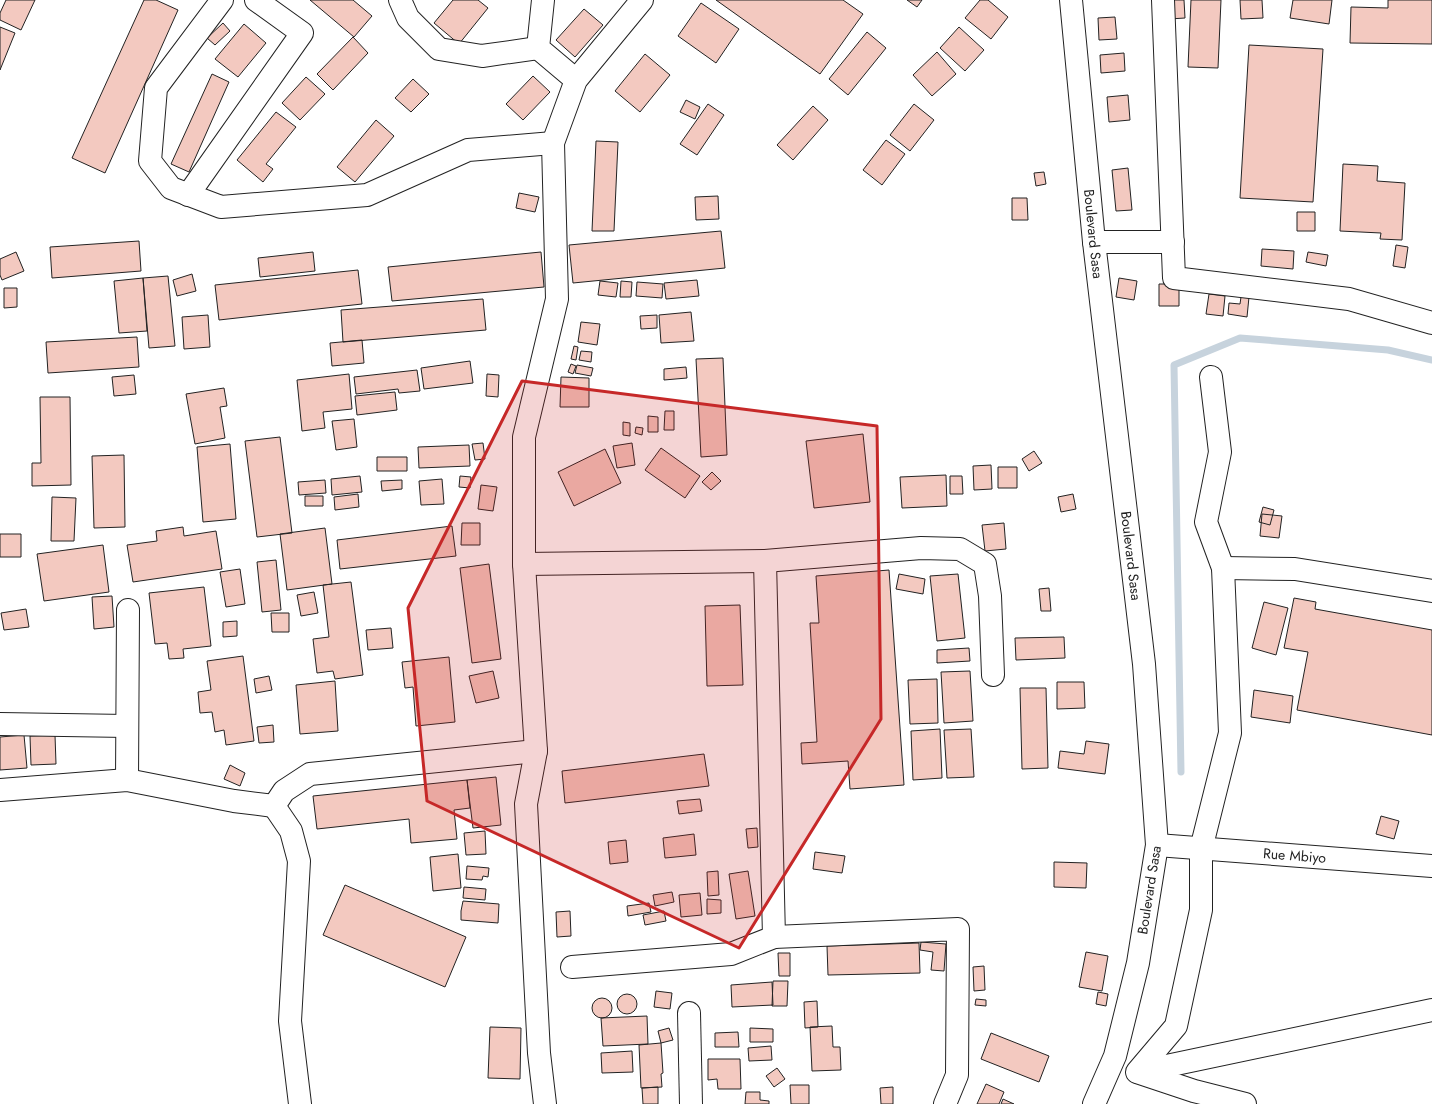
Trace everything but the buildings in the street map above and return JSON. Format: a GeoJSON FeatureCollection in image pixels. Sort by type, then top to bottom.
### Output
{"type":"FeatureCollection","features":[{"type":"Feature","properties":{"kind":"street"},"geometry":{"type":"LineString","coordinates":[[222,0],[156,88],[150,161],[171,188],[221,207],[367,196],[468,150],[554,143]]}},
{"type":"Feature","properties":{"kind":"street"},"geometry":{"type":"LineString","coordinates":[[188,195],[302,33],[256,0]]}},
{"type":"Feature","properties":{"kind":"street"},"geometry":{"type":"LineString","coordinates":[[400,0],[408,18],[440,49],[482,56],[538,48],[576,80]]}},
{"type":"Feature","properties":{"kind":"street"},"geometry":{"type":"LineString","coordinates":[[538,48],[543,0]]}},
{"type":"Feature","properties":{"kind":"street"},"geometry":{"type":"LineString","coordinates":[[545,1104],[538,1053],[526,804],[536,751],[524,564],[524,438],[557,299],[554,143],[576,80],[642,0]]}},
{"type":"Feature","properties":{"kind":"street","name":"Boulevard Sasa"},"geometry":{"type":"LineString","coordinates":[[1071,0],[1094,242],[1144,664],[1157,845],[1138,963],[1115,1056],[1094,1104]]}},
{"type":"Feature","properties":{"kind":"street"},"geometry":{"type":"LineString","coordinates":[[1163,0],[1174,278],[1349,299],[1432,323]]}},
{"type":"Feature","properties":{"kind":"street"},"geometry":{"type":"LineString","coordinates":[[1094,242],[1173,242]]}},
{"type":"Feature","properties":{"kind":"street"},"geometry":{"type":"LineString","coordinates":[[1137,1072],[1176,1026],[1201,910],[1201,849],[1230,733],[1223,568],[1206,522],[1220,452],[1211,377]]}},
{"type":"Feature","properties":{"kind":"street"},"geometry":{"type":"LineString","coordinates":[[524,564],[765,561],[922,548],[960,549],[985,564],[990,596],[993,675]]}},
{"type":"Feature","properties":{"kind":"street"},"geometry":{"type":"LineString","coordinates":[[765,561],[774,936]]}},
{"type":"Feature","properties":{"kind":"street"},"geometry":{"type":"LineString","coordinates":[[1223,568],[1295,569],[1432,591]]}},
{"type":"Feature","properties":{"kind":"street"},"geometry":{"type":"LineString","coordinates":[[127,780],[128,610]]}},
{"type":"Feature","properties":{"kind":"street"},"geometry":{"type":"LineString","coordinates":[[0,724],[127,726]]}},
{"type":"Feature","properties":{"kind":"street"},"geometry":{"type":"LineString","coordinates":[[274,806],[284,791],[310,774],[536,751]]}},
{"type":"Feature","properties":{"kind":"street"},"geometry":{"type":"LineString","coordinates":[[0,790],[127,780],[234,801],[274,806],[291,831],[299,861],[290,1021],[300,1104]]}},
{"type":"Feature","properties":{"kind":"street","name":"Rue Mbiyo"},"geometry":{"type":"LineString","coordinates":[[1157,845],[1432,866]]}},
{"type":"Feature","properties":{"kind":"street"},"geometry":{"type":"LineString","coordinates":[[572,967],[731,954],[774,936],[958,929],[957,1075],[945,1104]]}},
{"type":"Feature","properties":{"kind":"street"},"geometry":{"type":"LineString","coordinates":[[1137,1072],[1432,1010]]}},
{"type":"Feature","properties":{"kind":"street"},"geometry":{"type":"LineString","coordinates":[[689,1013],[691,1104]]}},
{"type":"Feature","properties":{"kind":"street"},"geometry":{"type":"LineString","coordinates":[[1115,1056],[1137,1072],[1194,1091],[1245,1104]]}},
{"type":"Feature","properties":{"kind":"highlighted area"},"geometry":{"type":"Polygon","coordinates":[[[522,381],[877,426],[881,719],[739,948],[427,801],[408,608],[522,381]]]}},
{"type":"Feature","properties":{"kind":"waterway"},"geometry":{"type":"LineString","coordinates":[[1181,772],[1174,365],[1240,338],[1388,350],[1432,360]]}}]}
